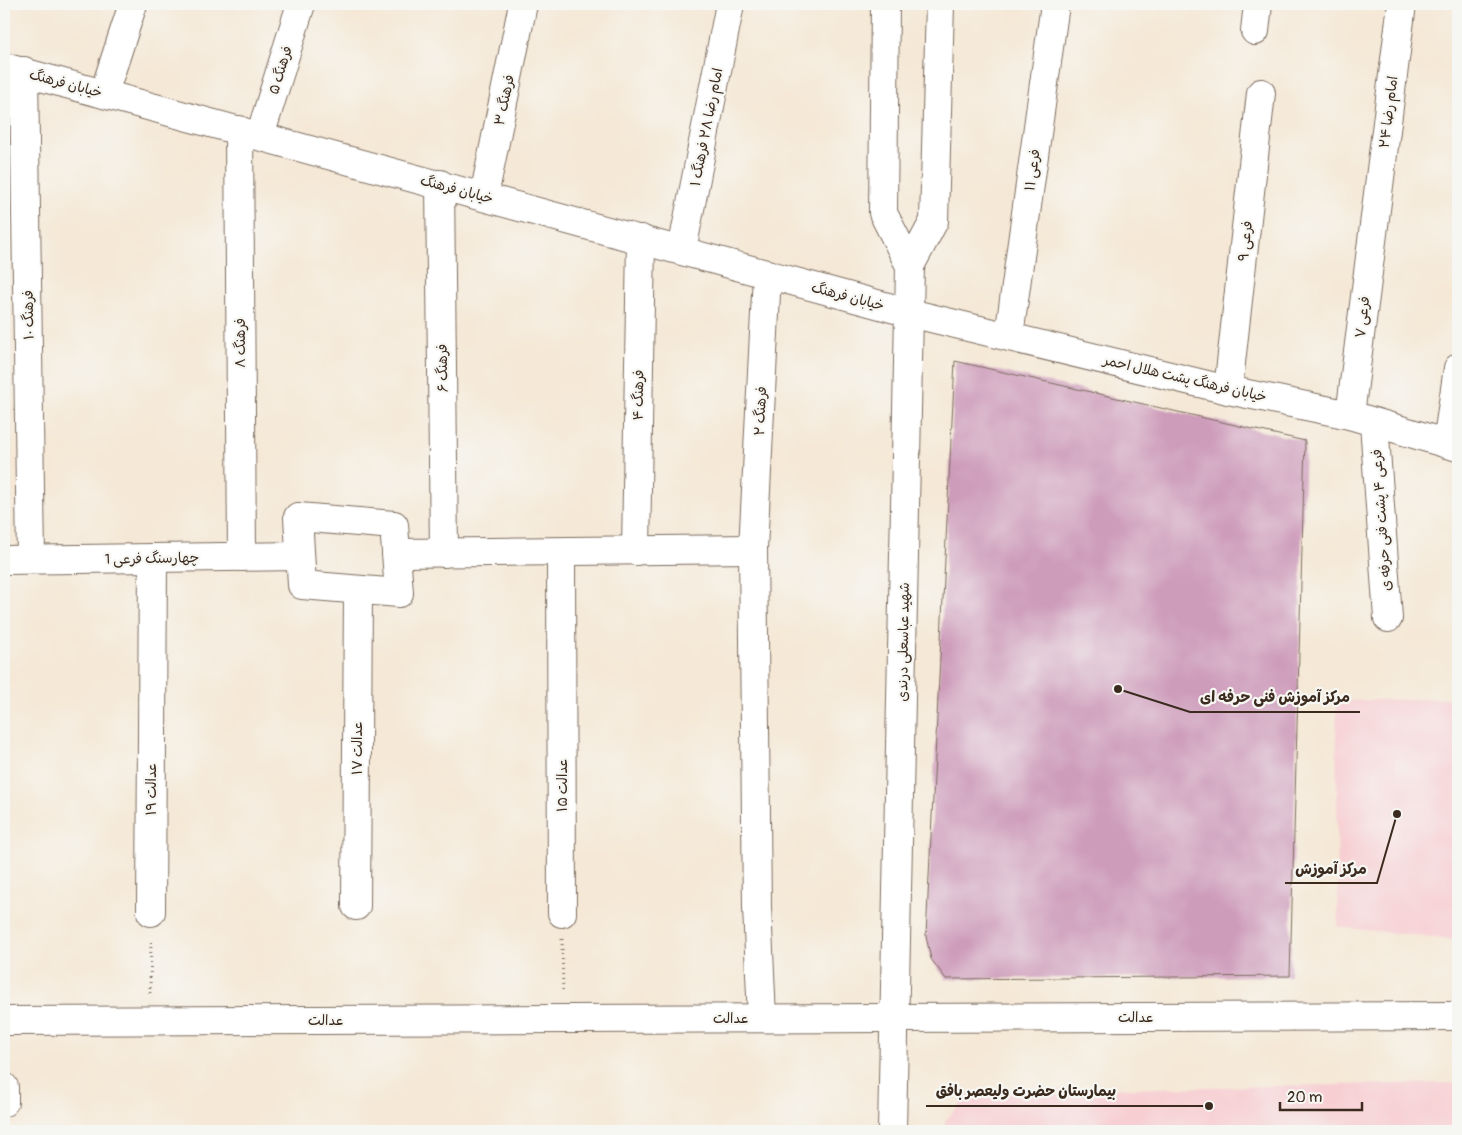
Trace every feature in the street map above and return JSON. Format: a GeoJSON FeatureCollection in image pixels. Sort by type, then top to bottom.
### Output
{"type":"FeatureCollection","features":[{"type":"Feature","properties":{"kind":"street"},"geometry":{"type":"LineString","coordinates":[[104,93],[133,4]]}},
{"type":"Feature","properties":{"kind":"street","name":"فرهنگ ۵"},"geometry":{"type":"LineString","coordinates":[[249,133],[300,4]]}},
{"type":"Feature","properties":{"kind":"street","name":"فرهنگ ۳"},"geometry":{"type":"LineString","coordinates":[[484,196],[524,4]]}},
{"type":"Feature","properties":{"kind":"street","name":"امام رضا ۲۸ فرهنگ ۱"},"geometry":{"type":"LineString","coordinates":[[682,250],[730,4]]}},
{"type":"Feature","properties":{"kind":"street"},"geometry":{"type":"LineString","coordinates":[[884,4],[883,213],[910,266]]}},
{"type":"Feature","properties":{"kind":"street"},"geometry":{"type":"LineString","coordinates":[[910,266],[934,221],[940,4]]}},
{"type":"Feature","properties":{"kind":"street","name":"فرعی ۱۱"},"geometry":{"type":"LineString","coordinates":[[1009,336],[1055,4]]}},
{"type":"Feature","properties":{"kind":"street"},"geometry":{"type":"LineString","coordinates":[[1255,31],[1258,4]]}},
{"type":"Feature","properties":{"kind":"street","name":"امام رضا ۲۴"},"geometry":{"type":"LineString","coordinates":[[1374,220],[1402,4]]}},
{"type":"Feature","properties":{"kind":"street","name":"خیابان فرهنگ"},"geometry":{"type":"LineString","coordinates":[[14,69],[910,313]]}},
{"type":"Feature","properties":{"kind":"street","name":"فرهنگ ۱۰"},"geometry":{"type":"LineString","coordinates":[[14,69],[31,559]]}},
{"type":"Feature","properties":{"kind":"street","name":"فرعی ۹"},"geometry":{"type":"LineString","coordinates":[[1228,390],[1261,92]]}},
{"type":"Feature","properties":{"kind":"street","name":"فرهنگ ۸"},"geometry":{"type":"LineString","coordinates":[[242,557],[249,133]]}},
{"type":"Feature","properties":{"kind":"street","name":"فرهنگ ۶"},"geometry":{"type":"LineString","coordinates":[[440,184],[444,553]]}},
{"type":"Feature","properties":{"kind":"street","name":"فرعی ۷"},"geometry":{"type":"LineString","coordinates":[[1362,419],[1374,220]]}},
{"type":"Feature","properties":{"kind":"street","name":"فرهنگ ۴"},"geometry":{"type":"LineString","coordinates":[[636,551],[641,239]]}},
{"type":"Feature","properties":{"kind":"street","name":"شهید عباسعلی درندی"},"geometry":{"type":"LineString","coordinates":[[892,1131],[910,266]]}},
{"type":"Feature","properties":{"kind":"street","name":"فرهنگ ۲"},"geometry":{"type":"LineString","coordinates":[[762,1018],[757,907],[753,549],[767,274]]}},
{"type":"Feature","properties":{"kind":"street","name":"خیابان فرهنگ پشت هلال احمر"},"geometry":{"type":"LineString","coordinates":[[910,313],[1228,390],[1362,419],[1453,446]]}},
{"type":"Feature","properties":{"kind":"street"},"geometry":{"type":"LineString","coordinates":[[1453,446],[1458,368]]}},
{"type":"Feature","properties":{"kind":"street","name":"فرعی ۴ پشت فنی حرفه ی"},"geometry":{"type":"LineString","coordinates":[[1362,419],[1388,618]]}},
{"type":"Feature","properties":{"kind":"street"},"geometry":{"type":"LineString","coordinates":[[298,517],[394,525],[396,553],[399,593],[302,585],[298,517]]}},
{"type":"Feature","properties":{"kind":"street"},"geometry":{"type":"LineString","coordinates":[[396,553],[753,549]]}},
{"type":"Feature","properties":{"kind":"street","name":"عدالت ۱۵"},"geometry":{"type":"LineString","coordinates":[[561,552],[562,914]]}},
{"type":"Feature","properties":{"kind":"street","name":"چهارسنگ فرعی 1"},"geometry":{"type":"LineString","coordinates":[[4,560],[300,556]]}},
{"type":"Feature","properties":{"kind":"street","name":"عدالت ۱۹"},"geometry":{"type":"LineString","coordinates":[[151,912],[153,558]]}},
{"type":"Feature","properties":{"kind":"street","name":"عدالت ۱۷"},"geometry":{"type":"LineString","coordinates":[[356,906],[358,590]]}},
{"type":"Feature","properties":{"kind":"street","name":"عدالت"},"geometry":{"type":"LineString","coordinates":[[4,1021],[1458,1016]]}},
{"type":"Feature","properties":{"kind":"street"},"geometry":{"type":"LineString","coordinates":[[4,1087],[4,1102]]}},
{"type":"Feature","properties":{"kind":"path"},"geometry":{"type":"LineString","coordinates":[[150,1021],[151,912]]}},
{"type":"Feature","properties":{"kind":"path"},"geometry":{"type":"LineString","coordinates":[[562,914],[563,1019]]}},
{"type":"Feature","properties":{"kind":"shaded area"},"geometry":{"type":"Polygon","coordinates":[[[1458,698],[1458,940],[1338,927],[1336,701],[1458,698]]]}},
{"type":"Feature","properties":{"kind":"shaded area"},"geometry":{"type":"Polygon","coordinates":[[[1458,1083],[1458,1131],[945,1131],[945,1121],[972,1091],[1458,1083]]]}},
{"type":"Feature","properties":{"kind":"building"},"geometry":{"type":"Polygon","coordinates":[[[955,361],[1305,441],[1290,976],[946,979],[931,959],[926,936],[955,361]]]}},
{"type":"Feature","properties":{"kind":"place","name":"مرکز آموزش فنی حرفه ای"},"geometry":{"type":"Point","coordinates":[1118,689]}},
{"type":"Feature","properties":{"kind":"place","name":"مرکز آموزش"},"geometry":{"type":"Point","coordinates":[1397,814]}},
{"type":"Feature","properties":{"kind":"place","name":"بیمارستان حضرت ولیعصر بافق"},"geometry":{"type":"Point","coordinates":[1209,1106]}}]}
